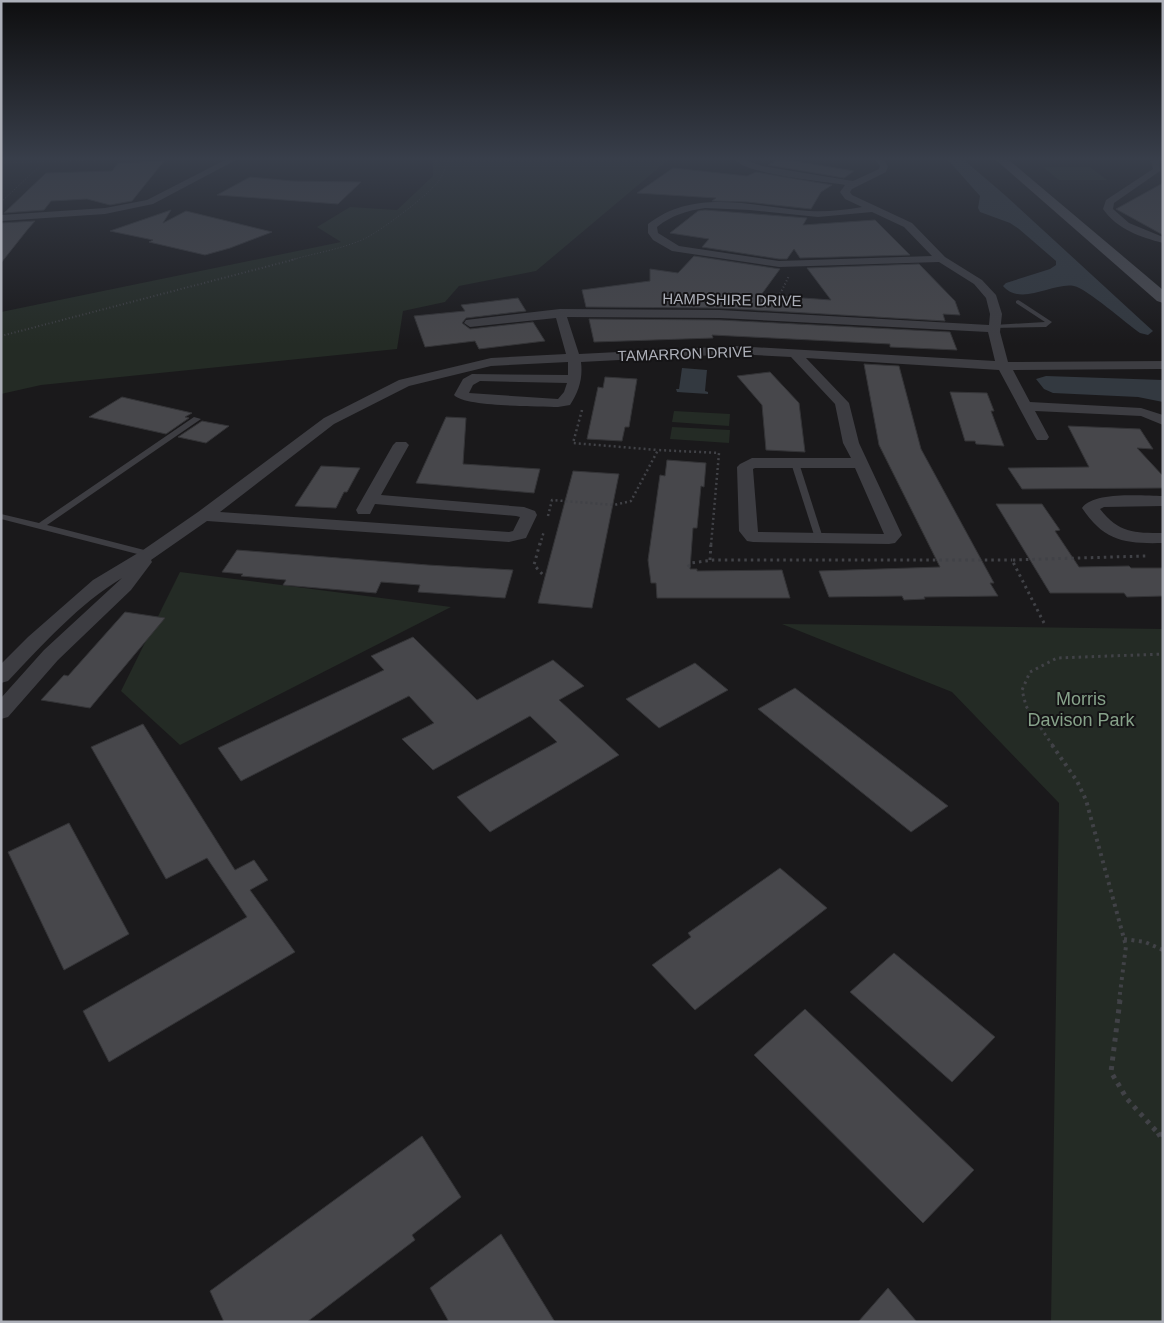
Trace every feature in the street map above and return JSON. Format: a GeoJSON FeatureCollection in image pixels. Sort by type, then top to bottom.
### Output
{"type":"FeatureCollection","features":[{"type":"Feature","properties":{"kind":"street"},"geometry":{"type":"LineString","coordinates":[[656,222],[652,226],[653,233],[657,238],[676,249],[789,265],[941,259]]}},
{"type":"Feature","properties":{"kind":"street"},"geometry":{"type":"LineString","coordinates":[[900,222],[908,225],[941,259],[978,282],[992,297],[996,314],[994,328],[1000,359],[1042,437]]}},
{"type":"Feature","properties":{"kind":"street"},"geometry":{"type":"LineString","coordinates":[[1074,222],[1163,298]]}},
{"type":"Feature","properties":{"kind":"street"},"geometry":{"type":"LineString","coordinates":[[1120,222],[1130,228],[1163,240]]}},
{"type":"Feature","properties":{"kind":"street"},"geometry":{"type":"LineString","coordinates":[[560,314],[575,357],[574,379],[567,400],[558,403],[473,399],[461,395],[468,382],[477,377],[574,379]]}},
{"type":"Feature","properties":{"kind":"street","name":"HAMPSHIRE DRIVE"},"geometry":{"type":"LineString","coordinates":[[470,323],[560,314],[720,314],[994,328]]}},
{"type":"Feature","properties":{"kind":"street","name":"TAMARRON DRIVE"},"geometry":{"type":"LineString","coordinates":[[149,554],[204,516],[329,421],[404,383],[491,362],[735,350],[1004,366],[1160,364]]}},
{"type":"Feature","properties":{"kind":"street"},"geometry":{"type":"LineString","coordinates":[[794,353],[842,403],[851,443],[861,463],[893,535],[889,539],[759,538],[753,537],[748,531],[745,467],[752,463],[861,463]]}},
{"type":"Feature","properties":{"kind":"street"},"geometry":{"type":"LineString","coordinates":[[1026,406],[1141,412],[1150,414],[1163,421]]}},
{"type":"Feature","properties":{"kind":"street"},"geometry":{"type":"LineString","coordinates":[[356,525],[400,444]]}},
{"type":"Feature","properties":{"kind":"street"},"geometry":{"type":"LineString","coordinates":[[204,516],[509,536],[520,534],[529,514],[518,511],[369,500]]}},
{"type":"Feature","properties":{"kind":"street"},"geometry":{"type":"LineString","coordinates":[[1163,501],[1100,502],[1090,508],[1100,523],[1117,535],[1133,539],[1163,538]]}},
{"type":"Feature","properties":{"kind":"street"},"geometry":{"type":"LineString","coordinates":[[1,676],[35,641],[99,584],[149,554]]}},
{"type":"Feature","properties":{"kind":"street"},"geometry":{"type":"LineString","coordinates":[[1,712],[51,655],[125,586],[149,554]]}},
{"type":"Feature","properties":{"kind":"lane"},"geometry":{"type":"LineString","coordinates":[[994,328],[1037,326],[1046,325],[1049,322],[1018,302]]}},
{"type":"Feature","properties":{"kind":"lane"},"geometry":{"type":"LineString","coordinates":[[40,526],[197,419]]}},
{"type":"Feature","properties":{"kind":"lane"},"geometry":{"type":"LineString","coordinates":[[795,463],[819,538]]}},
{"type":"Feature","properties":{"kind":"lane"},"geometry":{"type":"LineString","coordinates":[[1,516],[149,554]]}},
{"type":"Feature","properties":{"kind":"path"},"geometry":{"type":"LineString","coordinates":[[1,336],[344,246],[366,238],[389,222]]}},
{"type":"Feature","properties":{"kind":"path"},"geometry":{"type":"LineString","coordinates":[[780,317],[777,300],[788,281],[789,265]]}},
{"type":"Feature","properties":{"kind":"path"},"geometry":{"type":"LineString","coordinates":[[583,406],[573,443],[719,453],[710,560]]}},
{"type":"Feature","properties":{"kind":"path"},"geometry":{"type":"LineString","coordinates":[[547,519],[552,500],[614,504],[631,501],[658,450]]}},
{"type":"Feature","properties":{"kind":"path"},"geometry":{"type":"LineString","coordinates":[[544,528],[534,565],[545,577]]}},
{"type":"Feature","properties":{"kind":"path"},"geometry":{"type":"LineString","coordinates":[[688,567],[691,563],[710,560],[1012,560],[1153,556]]}},
{"type":"Feature","properties":{"kind":"path"},"geometry":{"type":"LineString","coordinates":[[1012,560],[1044,623]]}},
{"type":"Feature","properties":{"kind":"path"},"geometry":{"type":"LineString","coordinates":[[1163,654],[1057,658],[1030,672],[1022,690],[1026,706],[1077,781],[1086,800],[1126,946],[1124,978],[1111,1072],[1127,1100],[1160,1134],[1163,1141]]}},
{"type":"Feature","properties":{"kind":"path"},"geometry":{"type":"LineString","coordinates":[[1124,939],[1145,942],[1163,950]]}},
{"type":"Feature","properties":{"kind":"green space"},"geometry":{"type":"Polygon","coordinates":[[[326,222],[595,222],[536,271],[459,286],[445,302],[403,311],[397,349],[41,385],[1,394],[1,312],[341,242],[317,227],[326,222]]]}},
{"type":"Feature","properties":{"kind":"green space"},"geometry":{"type":"Polygon","coordinates":[[[674,411],[730,414],[729,426],[672,422],[674,411]]]}},
{"type":"Feature","properties":{"kind":"green space"},"geometry":{"type":"Polygon","coordinates":[[[672,427],[730,430],[729,443],[670,439],[672,427]]]}},
{"type":"Feature","properties":{"kind":"green space"},"geometry":{"type":"Polygon","coordinates":[[[180,572],[451,607],[180,745],[121,691],[180,572]]]}},
{"type":"Feature","properties":{"kind":"green space","name":"Morris Davison Park"},"geometry":{"type":"Polygon","coordinates":[[[782,624],[1163,629],[1163,1322],[1051,1322],[1059,803],[952,692],[782,624]]]}},
{"type":"Feature","properties":{"kind":"shaded area"},"geometry":{"type":"Polygon","coordinates":[[[1007,222],[1034,222],[1153,331],[1148,335],[1140,333],[1097,299],[1074,286],[1057,287],[1028,294],[1010,292],[1003,286],[1006,283],[1050,269],[1056,265],[1056,261],[1007,222]]]}},
{"type":"Feature","properties":{"kind":"shaded area"},"geometry":{"type":"Polygon","coordinates":[[[682,368],[707,370],[705,391],[708,394],[677,392],[676,389],[679,389],[682,368]]]}},
{"type":"Feature","properties":{"kind":"shaded area"},"geometry":{"type":"Polygon","coordinates":[[[1046,376],[1163,380],[1163,402],[1138,397],[1053,393],[1044,389],[1036,379],[1046,376]]]}},
{"type":"Feature","properties":{"kind":"building"},"geometry":{"type":"Polygon","coordinates":[[[34,222],[1,263],[1,223],[34,222]]]}},
{"type":"Feature","properties":{"kind":"building"},"geometry":{"type":"Polygon","coordinates":[[[137,222],[230,222],[272,232],[205,255],[149,242],[153,240],[110,231],[137,222]]]}},
{"type":"Feature","properties":{"kind":"building"},"geometry":{"type":"Polygon","coordinates":[[[684,222],[805,222],[803,225],[877,222],[910,255],[800,258],[794,249],[787,259],[779,259],[702,247],[709,239],[670,233],[684,222]]]}},
{"type":"Feature","properties":{"kind":"building"},"geometry":{"type":"Polygon","coordinates":[[[1139,222],[1163,222],[1163,235],[1139,222]]]}},
{"type":"Feature","properties":{"kind":"building"},"geometry":{"type":"Polygon","coordinates":[[[694,256],[780,269],[761,295],[831,300],[807,268],[919,264],[955,301],[960,315],[943,314],[945,321],[720,308],[586,307],[582,290],[650,281],[650,269],[678,273],[694,256]]]}},
{"type":"Feature","properties":{"kind":"building"},"geometry":{"type":"Polygon","coordinates":[[[518,298],[526,311],[466,318],[462,323],[470,329],[533,322],[545,341],[479,349],[475,341],[425,347],[414,316],[465,311],[461,305],[518,298]]]}},
{"type":"Feature","properties":{"kind":"building"},"geometry":{"type":"Polygon","coordinates":[[[589,319],[720,320],[950,332],[957,350],[890,347],[890,344],[712,335],[713,338],[594,342],[589,319]]]}},
{"type":"Feature","properties":{"kind":"building"},"geometry":{"type":"Polygon","coordinates":[[[864,364],[899,366],[921,449],[994,583],[990,583],[998,596],[924,597],[925,599],[904,600],[902,596],[829,597],[819,571],[940,567],[879,445],[864,364]]]}},
{"type":"Feature","properties":{"kind":"building"},"geometry":{"type":"Polygon","coordinates":[[[770,372],[799,403],[805,452],[766,450],[762,405],[737,376],[770,372]]]}},
{"type":"Feature","properties":{"kind":"building"},"geometry":{"type":"Polygon","coordinates":[[[605,377],[637,379],[629,427],[625,427],[622,441],[587,439],[598,387],[603,388],[605,377]]]}},
{"type":"Feature","properties":{"kind":"building"},"geometry":{"type":"Polygon","coordinates":[[[950,392],[987,393],[994,411],[991,411],[1004,446],[976,444],[975,441],[965,441],[950,392]]]}},
{"type":"Feature","properties":{"kind":"building"},"geometry":{"type":"Polygon","coordinates":[[[122,397],[192,413],[185,417],[189,418],[166,434],[89,417],[122,397]]]}},
{"type":"Feature","properties":{"kind":"building"},"geometry":{"type":"Polygon","coordinates":[[[446,417],[466,418],[463,464],[540,469],[534,493],[416,483],[446,417]]]}},
{"type":"Feature","properties":{"kind":"building"},"geometry":{"type":"Polygon","coordinates":[[[202,421],[229,426],[206,443],[178,437],[202,421]]]}},
{"type":"Feature","properties":{"kind":"building"},"geometry":{"type":"Polygon","coordinates":[[[1068,426],[1140,429],[1153,449],[1137,448],[1163,476],[1163,488],[1022,489],[1008,468],[1089,467],[1068,426]]]}},
{"type":"Feature","properties":{"kind":"building"},"geometry":{"type":"Polygon","coordinates":[[[667,460],[706,463],[704,487],[701,486],[697,528],[693,528],[690,569],[697,569],[697,571],[782,570],[790,598],[657,598],[656,583],[651,583],[648,560],[660,475],[665,476],[667,460]]]}},
{"type":"Feature","properties":{"kind":"building"},"geometry":{"type":"Polygon","coordinates":[[[321,466],[360,468],[336,508],[295,506],[321,466]]]}},
{"type":"Feature","properties":{"kind":"building"},"geometry":{"type":"Polygon","coordinates":[[[573,471],[619,474],[592,608],[538,603],[573,471]]]}},
{"type":"Feature","properties":{"kind":"building"},"geometry":{"type":"Polygon","coordinates":[[[996,504],[1042,504],[1060,530],[1055,531],[1079,567],[1129,566],[1131,568],[1163,568],[1163,596],[1127,597],[1124,593],[1050,593],[996,504]]]}},
{"type":"Feature","properties":{"kind":"building"},"geometry":{"type":"Polygon","coordinates":[[[237,550],[513,570],[505,598],[418,592],[420,585],[381,582],[376,593],[283,585],[286,580],[241,576],[243,574],[222,572],[237,550]]]}},
{"type":"Feature","properties":{"kind":"building"},"geometry":{"type":"Polygon","coordinates":[[[125,612],[165,618],[90,708],[41,700],[64,675],[68,676],[125,612]]]}},
{"type":"Feature","properties":{"kind":"building"},"geometry":{"type":"Polygon","coordinates":[[[413,637],[477,700],[553,660],[584,686],[559,700],[619,755],[490,832],[457,797],[557,742],[530,716],[433,770],[402,739],[434,723],[409,696],[241,781],[218,748],[384,670],[371,656],[413,637]]]}},
{"type":"Feature","properties":{"kind":"building"},"geometry":{"type":"Polygon","coordinates":[[[695,663],[728,690],[659,728],[626,699],[695,663]]]}},
{"type":"Feature","properties":{"kind":"building"},"geometry":{"type":"Polygon","coordinates":[[[795,688],[948,806],[911,832],[758,709],[795,688]]]}},
{"type":"Feature","properties":{"kind":"building"},"geometry":{"type":"Polygon","coordinates":[[[143,724],[235,870],[254,860],[268,880],[250,890],[295,952],[109,1062],[83,1011],[247,917],[207,858],[166,879],[91,747],[143,724]]]}},
{"type":"Feature","properties":{"kind":"building"},"geometry":{"type":"Polygon","coordinates":[[[69,823],[129,934],[64,970],[8,852],[69,823]]]}},
{"type":"Feature","properties":{"kind":"building"},"geometry":{"type":"Polygon","coordinates":[[[780,868],[827,908],[695,1010],[652,965],[691,937],[688,933],[780,868]]]}},
{"type":"Feature","properties":{"kind":"building"},"geometry":{"type":"Polygon","coordinates":[[[894,953],[995,1037],[952,1082],[850,992],[894,953]]]}},
{"type":"Feature","properties":{"kind":"building"},"geometry":{"type":"Polygon","coordinates":[[[805,1009],[974,1170],[923,1223],[754,1055],[805,1009]]]}},
{"type":"Feature","properties":{"kind":"building"},"geometry":{"type":"Polygon","coordinates":[[[422,1136],[461,1197],[412,1235],[415,1240],[307,1322],[224,1322],[210,1291],[422,1136]]]}},
{"type":"Feature","properties":{"kind":"building"},"geometry":{"type":"Polygon","coordinates":[[[501,1234],[555,1322],[449,1322],[430,1288],[501,1234]]]}},
{"type":"Feature","properties":{"kind":"building"},"geometry":{"type":"Polygon","coordinates":[[[888,1288],[917,1322],[858,1322],[888,1288]]]}}]}
